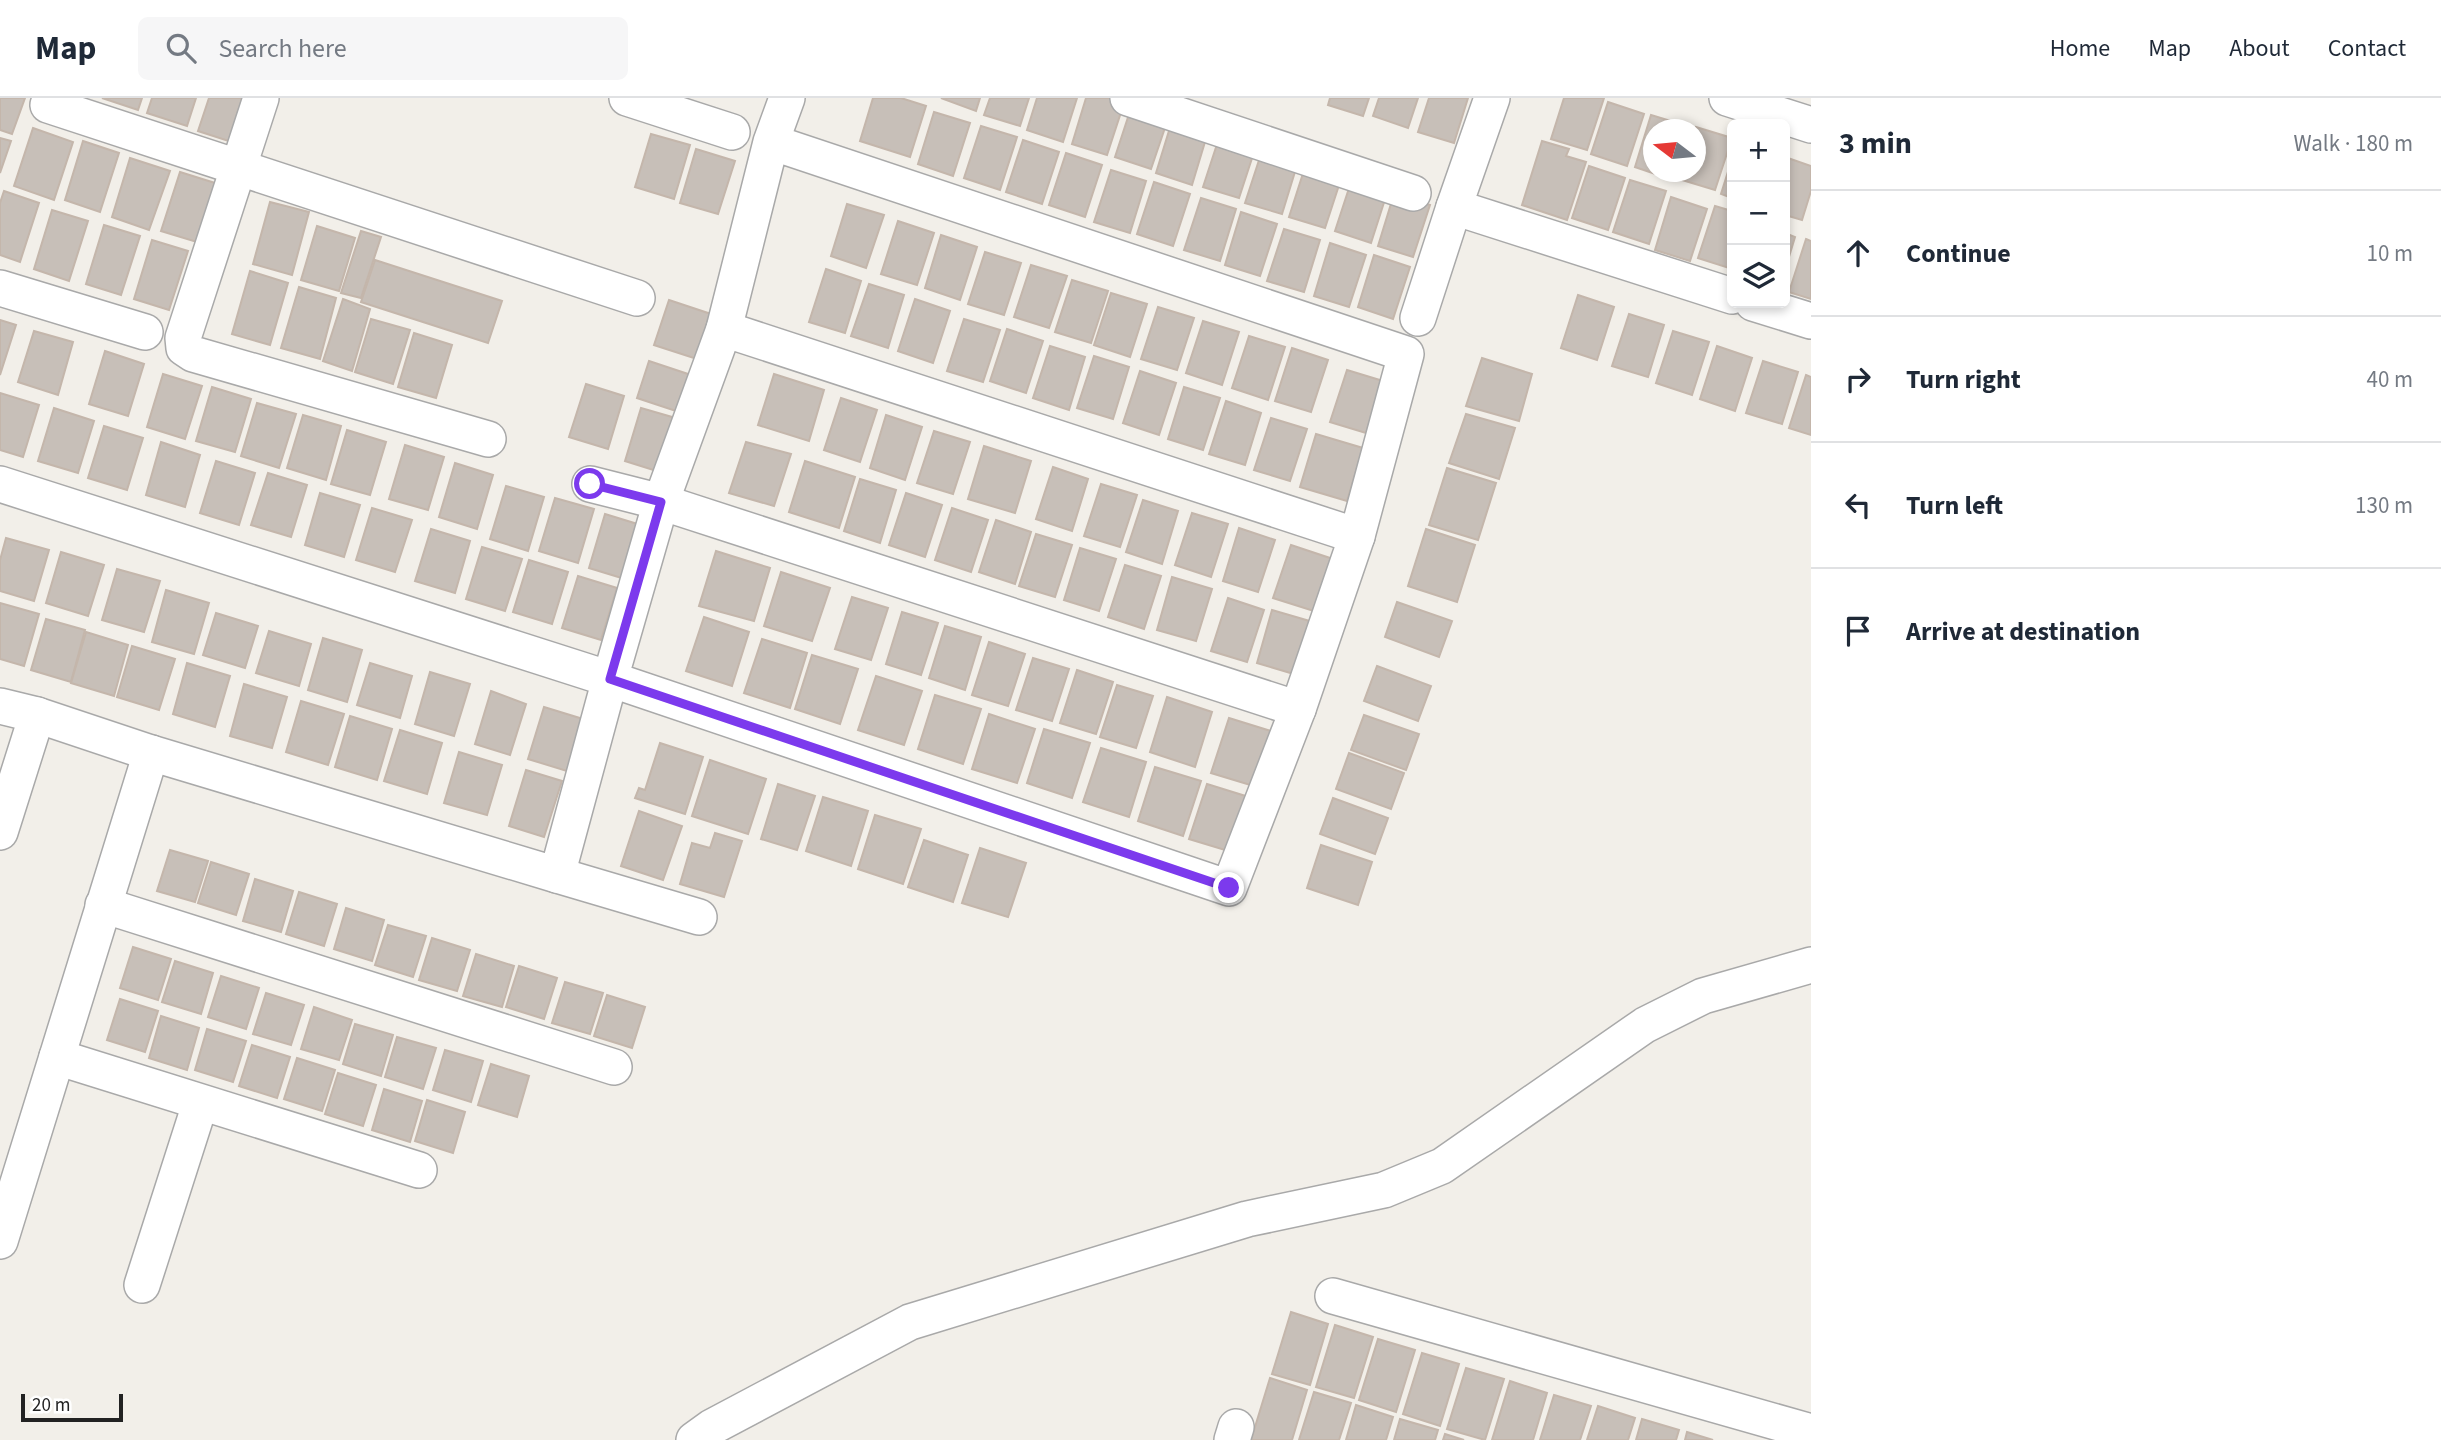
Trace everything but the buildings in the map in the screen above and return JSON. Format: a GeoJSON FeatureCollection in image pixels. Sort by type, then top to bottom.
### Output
{"type":"FeatureCollection","features":[{"type":"Feature","properties":{"kind":"street"},"geometry":{"type":"LineString","coordinates":[[261,98],[183,338],[184,348],[193,354],[488,439]]}},
{"type":"Feature","properties":{"kind":"street"},"geometry":{"type":"LineString","coordinates":[[627,98],[732,132]]}},
{"type":"Feature","properties":{"kind":"street"},"geometry":{"type":"LineString","coordinates":[[557,875],[661,502],[724,329],[771,142],[787,98]]}},
{"type":"Feature","properties":{"kind":"street"},"geometry":{"type":"LineString","coordinates":[[1128,98],[1413,193]]}},
{"type":"Feature","properties":{"kind":"street"},"geometry":{"type":"LineString","coordinates":[[1418,318],[1492,98]]}},
{"type":"Feature","properties":{"kind":"street"},"geometry":{"type":"LineString","coordinates":[[1727,98],[1811,125]]}},
{"type":"Feature","properties":{"kind":"street"},"geometry":{"type":"LineString","coordinates":[[48,105],[637,298]]}},
{"type":"Feature","properties":{"kind":"street"},"geometry":{"type":"LineString","coordinates":[[0,484],[610,679],[1229,888],[1298,709],[1357,536],[1406,354],[771,142]]}},
{"type":"Feature","properties":{"kind":"street"},"geometry":{"type":"LineString","coordinates":[[1454,207],[1727,294]]}},
{"type":"Feature","properties":{"kind":"street"},"geometry":{"type":"LineString","coordinates":[[0,288],[145,332]]}},
{"type":"Feature","properties":{"kind":"street"},"geometry":{"type":"LineString","coordinates":[[1769,308],[1811,321]]}},
{"type":"Feature","properties":{"kind":"street"},"geometry":{"type":"LineString","coordinates":[[724,329],[1357,536]]}},
{"type":"Feature","properties":{"kind":"street"},"geometry":{"type":"LineString","coordinates":[[590,484],[661,502],[1298,709]]}},
{"type":"Feature","properties":{"kind":"street"},"geometry":{"type":"LineString","coordinates":[[0,706],[699,916]]}},
{"type":"Feature","properties":{"kind":"street"},"geometry":{"type":"LineString","coordinates":[[0,832],[37,715]]}},
{"type":"Feature","properties":{"kind":"street"},"geometry":{"type":"LineString","coordinates":[[0,1241],[151,753]]}},
{"type":"Feature","properties":{"kind":"street"},"geometry":{"type":"LineString","coordinates":[[103,905],[614,1067]]}},
{"type":"Feature","properties":{"kind":"street"},"geometry":{"type":"LineString","coordinates":[[694,1440],[712,1427],[910,1322],[1247,1219],[1384,1190],[1442,1167],[1645,1025],[1703,996],[1811,965]]}},
{"type":"Feature","properties":{"kind":"street"},"geometry":{"type":"LineString","coordinates":[[57,1057],[200,1104],[419,1170]]}},
{"type":"Feature","properties":{"kind":"street"},"geometry":{"type":"LineString","coordinates":[[142,1285],[200,1104]]}},
{"type":"Feature","properties":{"kind":"street"},"geometry":{"type":"LineString","coordinates":[[1334,1296],[1811,1432]]}},
{"type":"Feature","properties":{"kind":"route"},"geometry":{"type":"LineString","coordinates":[[590,484],[661,502],[610,679],[1229,888]]}}]}
